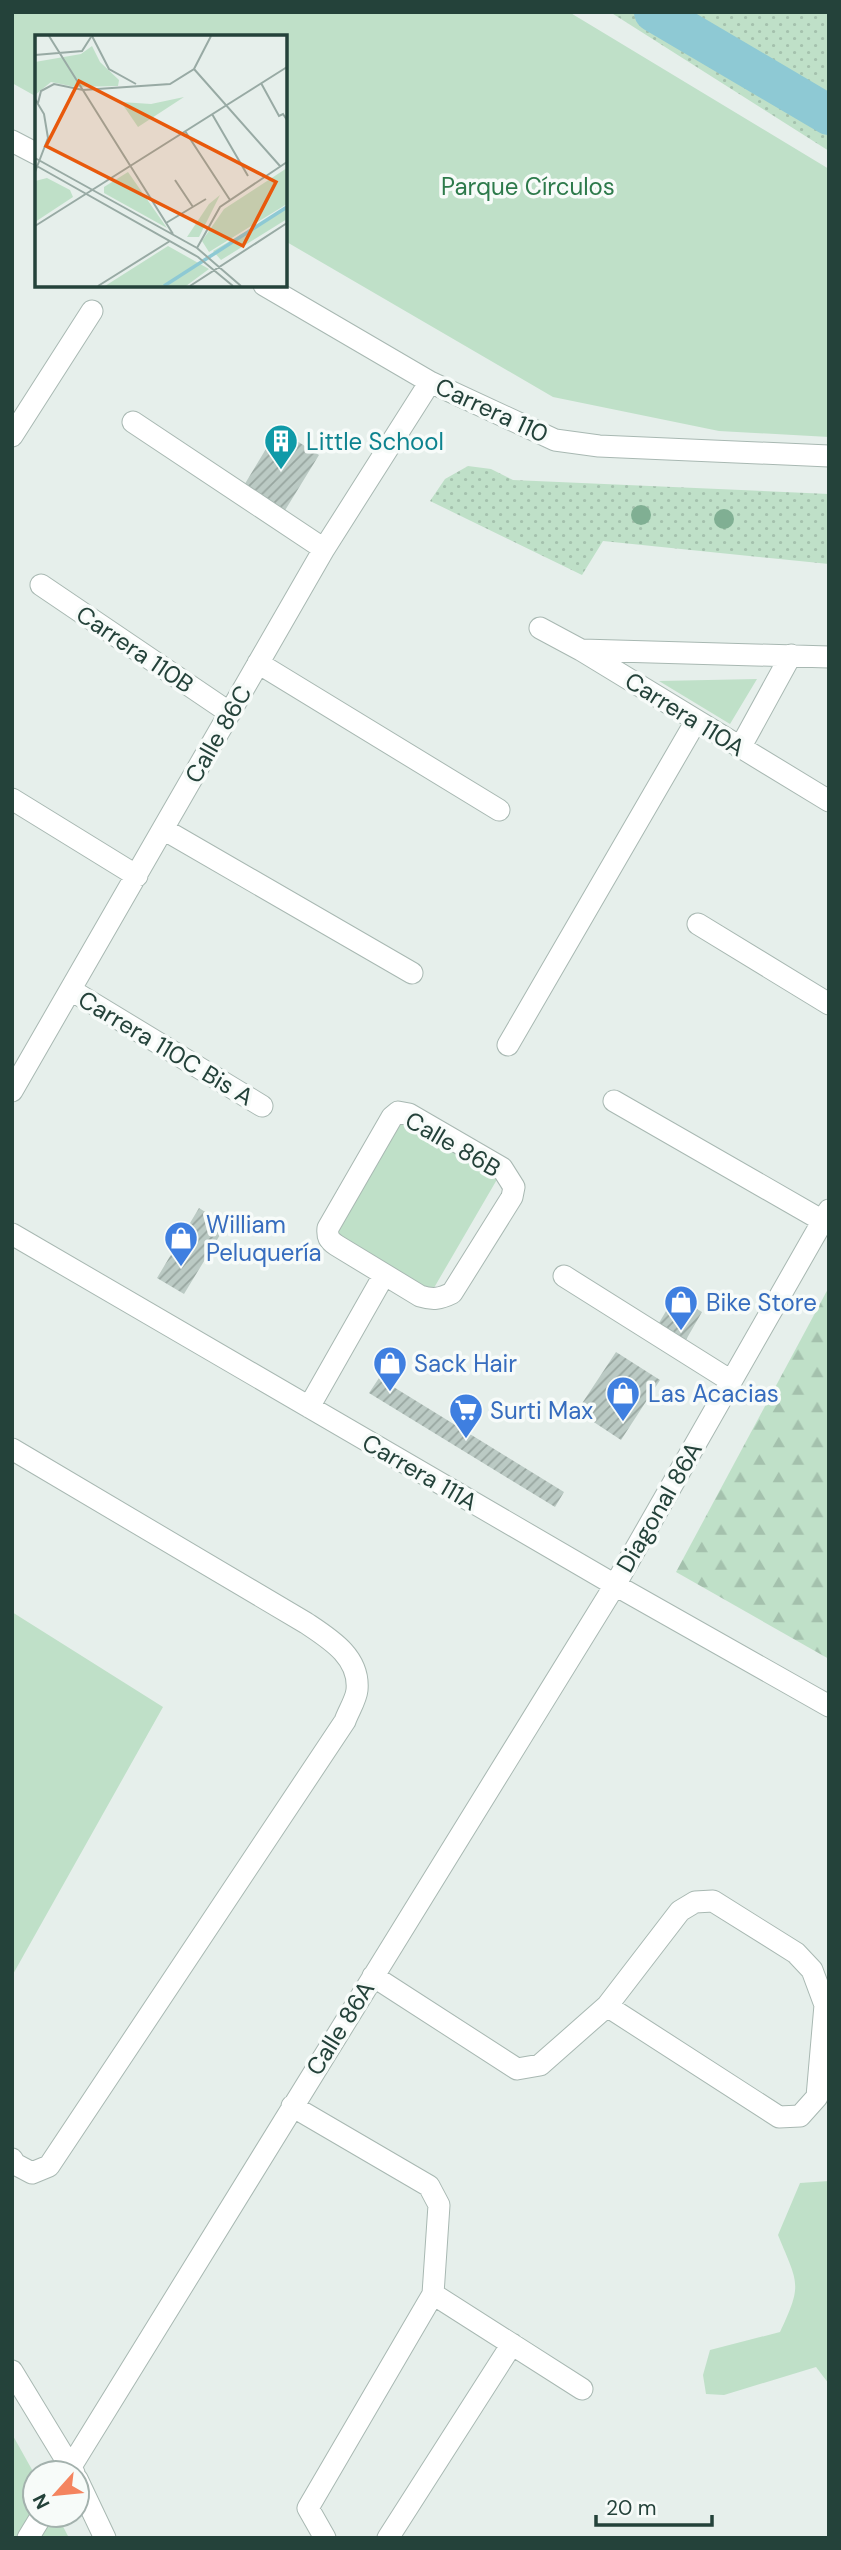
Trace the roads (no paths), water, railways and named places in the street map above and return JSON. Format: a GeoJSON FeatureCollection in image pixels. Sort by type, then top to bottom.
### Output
{"type":"FeatureCollection","features":[{"type":"Feature","properties":{"kind":"street"},"geometry":{"type":"LineString","coordinates":[[12,141],[35,154]]}},
{"type":"Feature","properties":{"kind":"street","name":"Carrera 110"},"geometry":{"type":"LineString","coordinates":[[267,287],[430,382],[555,440],[599,446],[829,456]]}},
{"type":"Feature","properties":{"kind":"street"},"geometry":{"type":"LineString","coordinates":[[12,436],[92,312]]}},
{"type":"Feature","properties":{"kind":"street","name":"Calle 86C"},"geometry":{"type":"LineString","coordinates":[[12,1091],[324,549],[430,382]]}},
{"type":"Feature","properties":{"kind":"street"},"geometry":{"type":"LineString","coordinates":[[133,422],[324,549]]}},
{"type":"Feature","properties":{"kind":"street","name":"Carrera 110B"},"geometry":{"type":"LineString","coordinates":[[41,585],[230,713]]}},
{"type":"Feature","properties":{"kind":"street","name":"Carrera 110A"},"geometry":{"type":"LineString","coordinates":[[540,628],[581,650],[829,801]]}},
{"type":"Feature","properties":{"kind":"street"},"geometry":{"type":"LineString","coordinates":[[581,650],[829,657]]}},
{"type":"Feature","properties":{"kind":"street"},"geometry":{"type":"LineString","coordinates":[[740,748],[791,655]]}},
{"type":"Feature","properties":{"kind":"street"},"geometry":{"type":"LineString","coordinates":[[258,663],[499,810]]}},
{"type":"Feature","properties":{"kind":"street"},"geometry":{"type":"LineString","coordinates":[[508,1045],[696,721]]}},
{"type":"Feature","properties":{"kind":"street"},"geometry":{"type":"LineString","coordinates":[[12,799],[137,876]]}},
{"type":"Feature","properties":{"kind":"street"},"geometry":{"type":"LineString","coordinates":[[163,829],[412,973]]}},
{"type":"Feature","properties":{"kind":"street"},"geometry":{"type":"LineString","coordinates":[[698,924],[829,1004]]}},
{"type":"Feature","properties":{"kind":"street","name":"Carrera 110C Bis A"},"geometry":{"type":"LineString","coordinates":[[71,990],[262,1106]]}},
{"type":"Feature","properties":{"kind":"street"},"geometry":{"type":"LineString","coordinates":[[614,1101],[826,1216]]}},
{"type":"Feature","properties":{"kind":"street","name":"Calle 86B"},"geometry":{"type":"LineString","coordinates":[[402,1112],[492,1161],[509,1176],[514,1187],[512,1197],[452,1293],[430,1299],[384,1275],[329,1240],[328,1228],[392,1117],[402,1112]]}},
{"type":"Feature","properties":{"kind":"street","name":"Diagonal 86A"},"geometry":{"type":"LineString","coordinates":[[615,1585],[826,1216]]}},
{"type":"Feature","properties":{"kind":"street","name":"Carrera 111A"},"geometry":{"type":"LineString","coordinates":[[12,1234],[615,1585],[829,1706]]}},
{"type":"Feature","properties":{"kind":"street"},"geometry":{"type":"LineString","coordinates":[[309,1407],[384,1275]]}},
{"type":"Feature","properties":{"kind":"street"},"geometry":{"type":"LineString","coordinates":[[564,1276],[731,1381]]}},
{"type":"Feature","properties":{"kind":"street"},"geometry":{"type":"LineString","coordinates":[[12,1449],[306,1623],[335,1643],[353,1665],[357,1690],[345,1721],[49,2166],[32,2173],[15,2164],[12,2158]]}},
{"type":"Feature","properties":{"kind":"street","name":"Calle 86A"},"geometry":{"type":"LineString","coordinates":[[80,2459],[292,2106],[615,1585]]}},
{"type":"Feature","properties":{"kind":"street"},"geometry":{"type":"LineString","coordinates":[[373,1976],[517,2069],[540,2065],[607,2006],[680,1911],[695,1902],[713,1901],[796,1953],[812,1970],[824,2005],[817,2097],[800,2116],[779,2117],[607,2006]]}},
{"type":"Feature","properties":{"kind":"street"},"geometry":{"type":"LineString","coordinates":[[292,2106],[429,2186],[439,2205],[433,2294],[308,2508],[325,2538]]}},
{"type":"Feature","properties":{"kind":"street"},"geometry":{"type":"LineString","coordinates":[[433,2294],[582,2389]]}},
{"type":"Feature","properties":{"kind":"street"},"geometry":{"type":"LineString","coordinates":[[388,2538],[512,2344]]}},
{"type":"Feature","properties":{"kind":"street"},"geometry":{"type":"LineString","coordinates":[[12,2371],[64,2459]]}},
{"type":"Feature","properties":{"kind":"street"},"geometry":{"type":"LineString","coordinates":[[91,2510],[105,2538]]}},
{"type":"Feature","properties":{"kind":"waterway"},"geometry":{"type":"LineString","coordinates":[[654,12],[829,115]]}},
{"type":"Feature","properties":{"kind":"place","name":"Little School"},"geometry":{"type":"Point","coordinates":[281,471]}},
{"type":"Feature","properties":{"kind":"place","name":"William Peluquería"},"geometry":{"type":"Point","coordinates":[181,1268]}},
{"type":"Feature","properties":{"kind":"place","name":"Bike Store"},"geometry":{"type":"Point","coordinates":[681,1332]}},
{"type":"Feature","properties":{"kind":"place","name":"Sack Hair"},"geometry":{"type":"Point","coordinates":[390,1393]}},
{"type":"Feature","properties":{"kind":"place","name":"Las Acacias"},"geometry":{"type":"Point","coordinates":[623,1423]}},
{"type":"Feature","properties":{"kind":"place","name":"Surti Max"},"geometry":{"type":"Point","coordinates":[466,1440]}},
{"type":"Feature","properties":{"kind":"park label","name":"Parque Círculos"},"geometry":{"type":"Point","coordinates":[528,186]}}]}
